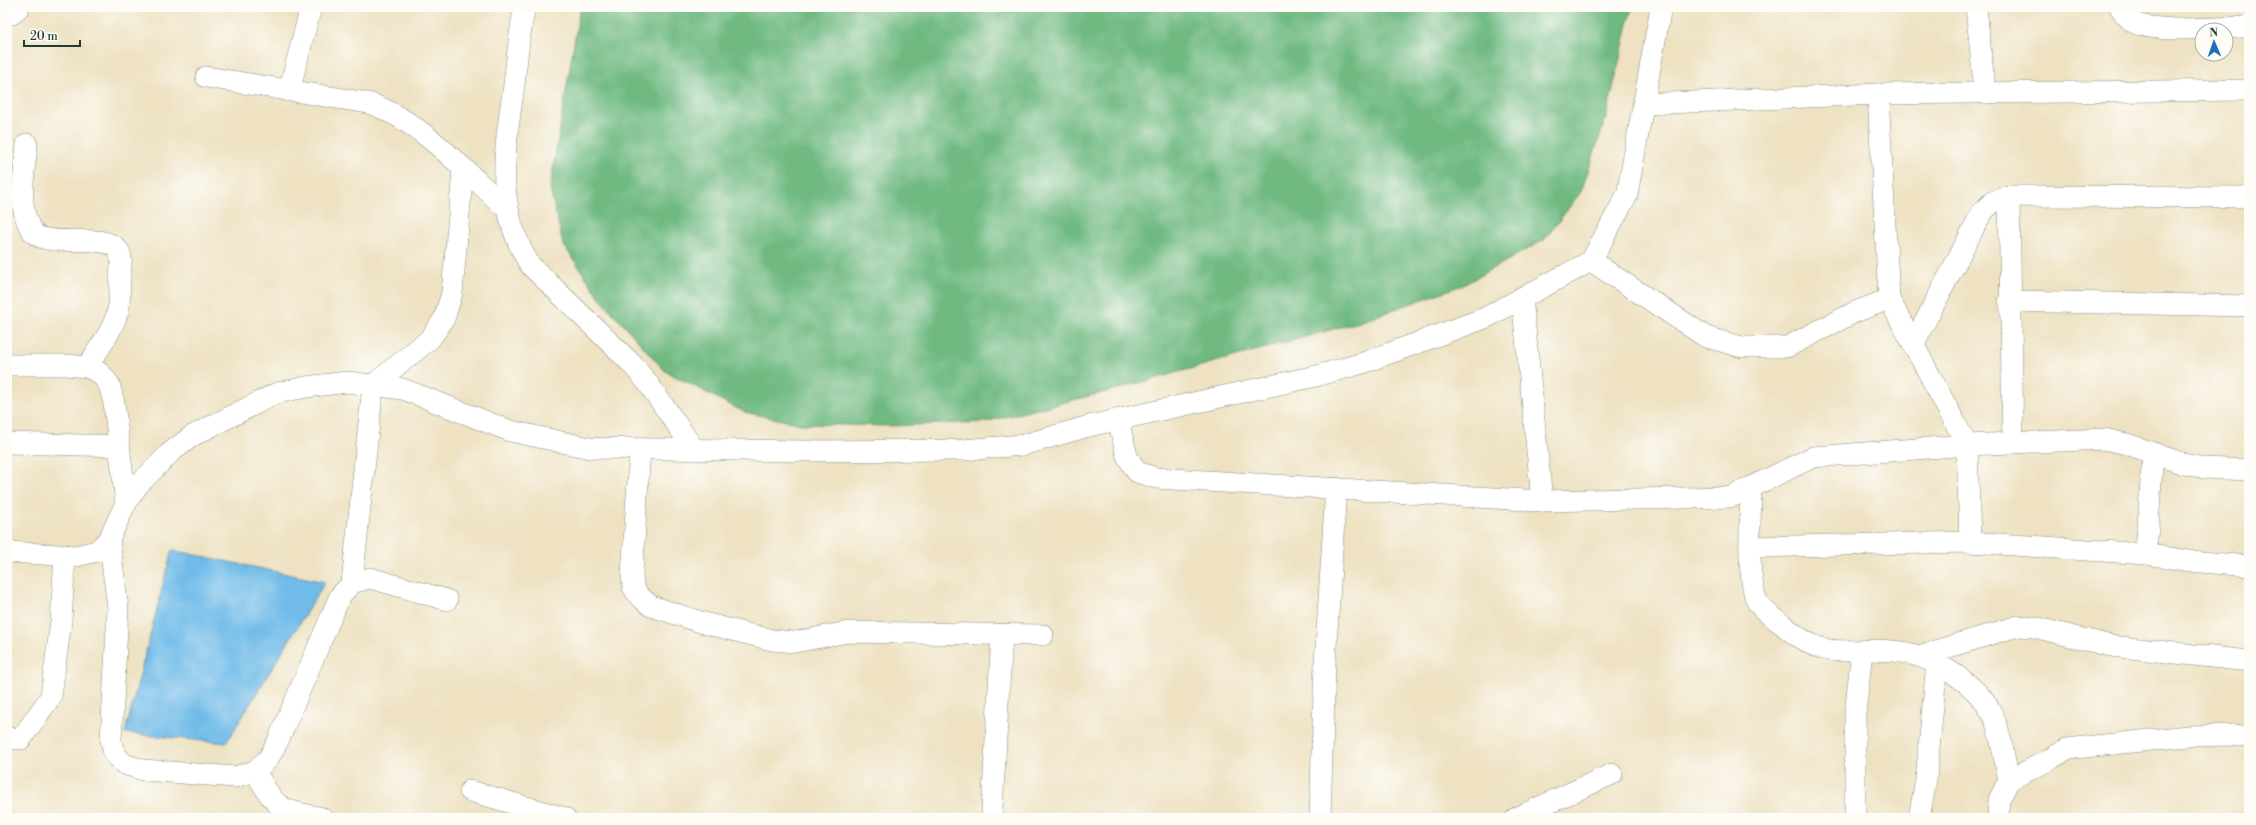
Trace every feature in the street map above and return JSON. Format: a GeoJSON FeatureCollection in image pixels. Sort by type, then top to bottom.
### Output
{"type":"FeatureCollection","features":[{"type":"Feature","properties":{"kind":"street"},"geometry":{"type":"LineString","coordinates":[[7,15],[12,14],[19,7]]}},
{"type":"Feature","properties":{"kind":"street"},"geometry":{"type":"LineString","coordinates":[[289,91],[311,7]]}},
{"type":"Feature","properties":{"kind":"street"},"geometry":{"type":"LineString","coordinates":[[525,7],[505,151],[504,188],[507,209],[518,245],[530,265],[634,367],[647,382],[694,449]]}},
{"type":"Feature","properties":{"kind":"street"},"geometry":{"type":"LineString","coordinates":[[7,552],[76,556],[96,551],[110,539],[126,503],[152,470],[192,436],[277,393],[306,386],[348,382],[403,389],[510,431],[550,441],[590,448],[802,451],[962,450],[1023,445],[1118,420],[1316,376],[1363,363],[1485,318],[1591,261],[1627,195],[1661,7]]}},
{"type":"Feature","properties":{"kind":"street"},"geometry":{"type":"LineString","coordinates":[[1976,7],[1985,93]]}},
{"type":"Feature","properties":{"kind":"street"},"geometry":{"type":"LineString","coordinates":[[2120,7],[2124,14],[2135,23],[2153,28],[2249,27]]}},
{"type":"Feature","properties":{"kind":"street"},"geometry":{"type":"LineString","coordinates":[[206,77],[381,108],[400,116],[422,133],[507,209]]}},
{"type":"Feature","properties":{"kind":"street"},"geometry":{"type":"LineString","coordinates":[[1644,104],[1878,94],[2249,90]]}},
{"type":"Feature","properties":{"kind":"street"},"geometry":{"type":"LineString","coordinates":[[1878,94],[1889,299],[1967,445],[1970,542]]}},
{"type":"Feature","properties":{"kind":"street"},"geometry":{"type":"LineString","coordinates":[[27,144],[24,206],[27,222],[35,234],[45,239],[87,241],[110,244],[118,250],[121,257],[119,306],[114,320],[87,367]]}},
{"type":"Feature","properties":{"kind":"street"},"geometry":{"type":"LineString","coordinates":[[352,583],[373,385],[430,339],[444,320],[452,293],[463,170]]}},
{"type":"Feature","properties":{"kind":"street"},"geometry":{"type":"LineString","coordinates":[[1913,345],[1981,214],[1992,202],[2009,196],[2249,197]]}},
{"type":"Feature","properties":{"kind":"street"},"geometry":{"type":"LineString","coordinates":[[2009,196],[2009,301],[2013,443]]}},
{"type":"Feature","properties":{"kind":"street"},"geometry":{"type":"LineString","coordinates":[[1591,261],[1706,337],[1742,347],[1788,347],[1855,312],[1889,299]]}},
{"type":"Feature","properties":{"kind":"street"},"geometry":{"type":"LineString","coordinates":[[1522,297],[1542,501]]}},
{"type":"Feature","properties":{"kind":"street"},"geometry":{"type":"LineString","coordinates":[[2009,301],[2249,306]]}},
{"type":"Feature","properties":{"kind":"street"},"geometry":{"type":"LineString","coordinates":[[7,365],[66,365],[87,367],[100,373],[109,384],[114,403],[126,503]]}},
{"type":"Feature","properties":{"kind":"street"},"geometry":{"type":"LineString","coordinates":[[1118,420],[1127,456],[1137,472],[1164,479],[1542,501],[1731,497],[1813,457],[1967,445],[2104,439],[2127,444],[2184,464],[2204,468],[2249,470]]}},
{"type":"Feature","properties":{"kind":"street"},"geometry":{"type":"LineString","coordinates":[[7,443],[119,446]]}},
{"type":"Feature","properties":{"kind":"street"},"geometry":{"type":"LineString","coordinates":[[640,448],[632,586],[639,596],[650,606],[712,625],[772,640],[787,642],[795,642],[848,632],[1043,635]]}},
{"type":"Feature","properties":{"kind":"street"},"geometry":{"type":"LineString","coordinates":[[2146,554],[2153,453]]}},
{"type":"Feature","properties":{"kind":"street"},"geometry":{"type":"LineString","coordinates":[[1751,487],[1752,580],[1756,600],[1796,637],[1812,647],[1826,651],[1892,651],[1928,659],[1983,699],[1994,719],[2009,780]]}},
{"type":"Feature","properties":{"kind":"street"},"geometry":{"type":"LineString","coordinates":[[1320,818],[1325,663],[1336,488]]}},
{"type":"Feature","properties":{"kind":"street"},"geometry":{"type":"LineString","coordinates":[[110,539],[118,608],[111,741],[114,753],[124,764],[143,770],[235,777],[255,771],[268,759],[278,741],[340,596],[352,583],[370,578],[447,600]]}},
{"type":"Feature","properties":{"kind":"street"},"geometry":{"type":"LineString","coordinates":[[1752,547],[1970,542],[2146,554],[2190,561],[2249,566]]}},
{"type":"Feature","properties":{"kind":"street"},"geometry":{"type":"LineString","coordinates":[[7,738],[21,738],[51,696],[61,621],[65,556]]}},
{"type":"Feature","properties":{"kind":"street"},"geometry":{"type":"LineString","coordinates":[[1928,659],[2018,626],[2034,627],[2110,646],[2249,661]]}},
{"type":"Feature","properties":{"kind":"street"},"geometry":{"type":"LineString","coordinates":[[992,810],[1002,634]]}},
{"type":"Feature","properties":{"kind":"street"},"geometry":{"type":"LineString","coordinates":[[1855,818],[1855,714],[1862,651]]}},
{"type":"Feature","properties":{"kind":"street"},"geometry":{"type":"LineString","coordinates":[[1920,818],[1926,780],[1928,659]]}},
{"type":"Feature","properties":{"kind":"street"},"geometry":{"type":"LineString","coordinates":[[1998,818],[1999,800],[2009,780],[2067,749],[2188,736],[2233,735],[2249,737]]}},
{"type":"Feature","properties":{"kind":"street"},"geometry":{"type":"LineString","coordinates":[[255,771],[270,797],[279,806],[288,811],[322,818]]}},
{"type":"Feature","properties":{"kind":"street"},"geometry":{"type":"LineString","coordinates":[[1516,818],[1612,774]]}},
{"type":"Feature","properties":{"kind":"street"},"geometry":{"type":"LineString","coordinates":[[470,791],[566,818]]}},
{"type":"Feature","properties":{"kind":"green space"},"geometry":{"type":"Polygon","coordinates":[[[580,7],[1632,7],[1606,118],[1581,192],[1544,240],[1465,284],[1359,322],[1118,389],[985,422],[890,426],[802,424],[744,412],[665,371],[603,302],[563,244],[550,188],[580,7]]]}},
{"type":"Feature","properties":{"kind":"water"},"geometry":{"type":"Polygon","coordinates":[[[172,550],[325,582],[226,743],[125,733],[172,550]]]}}]}
